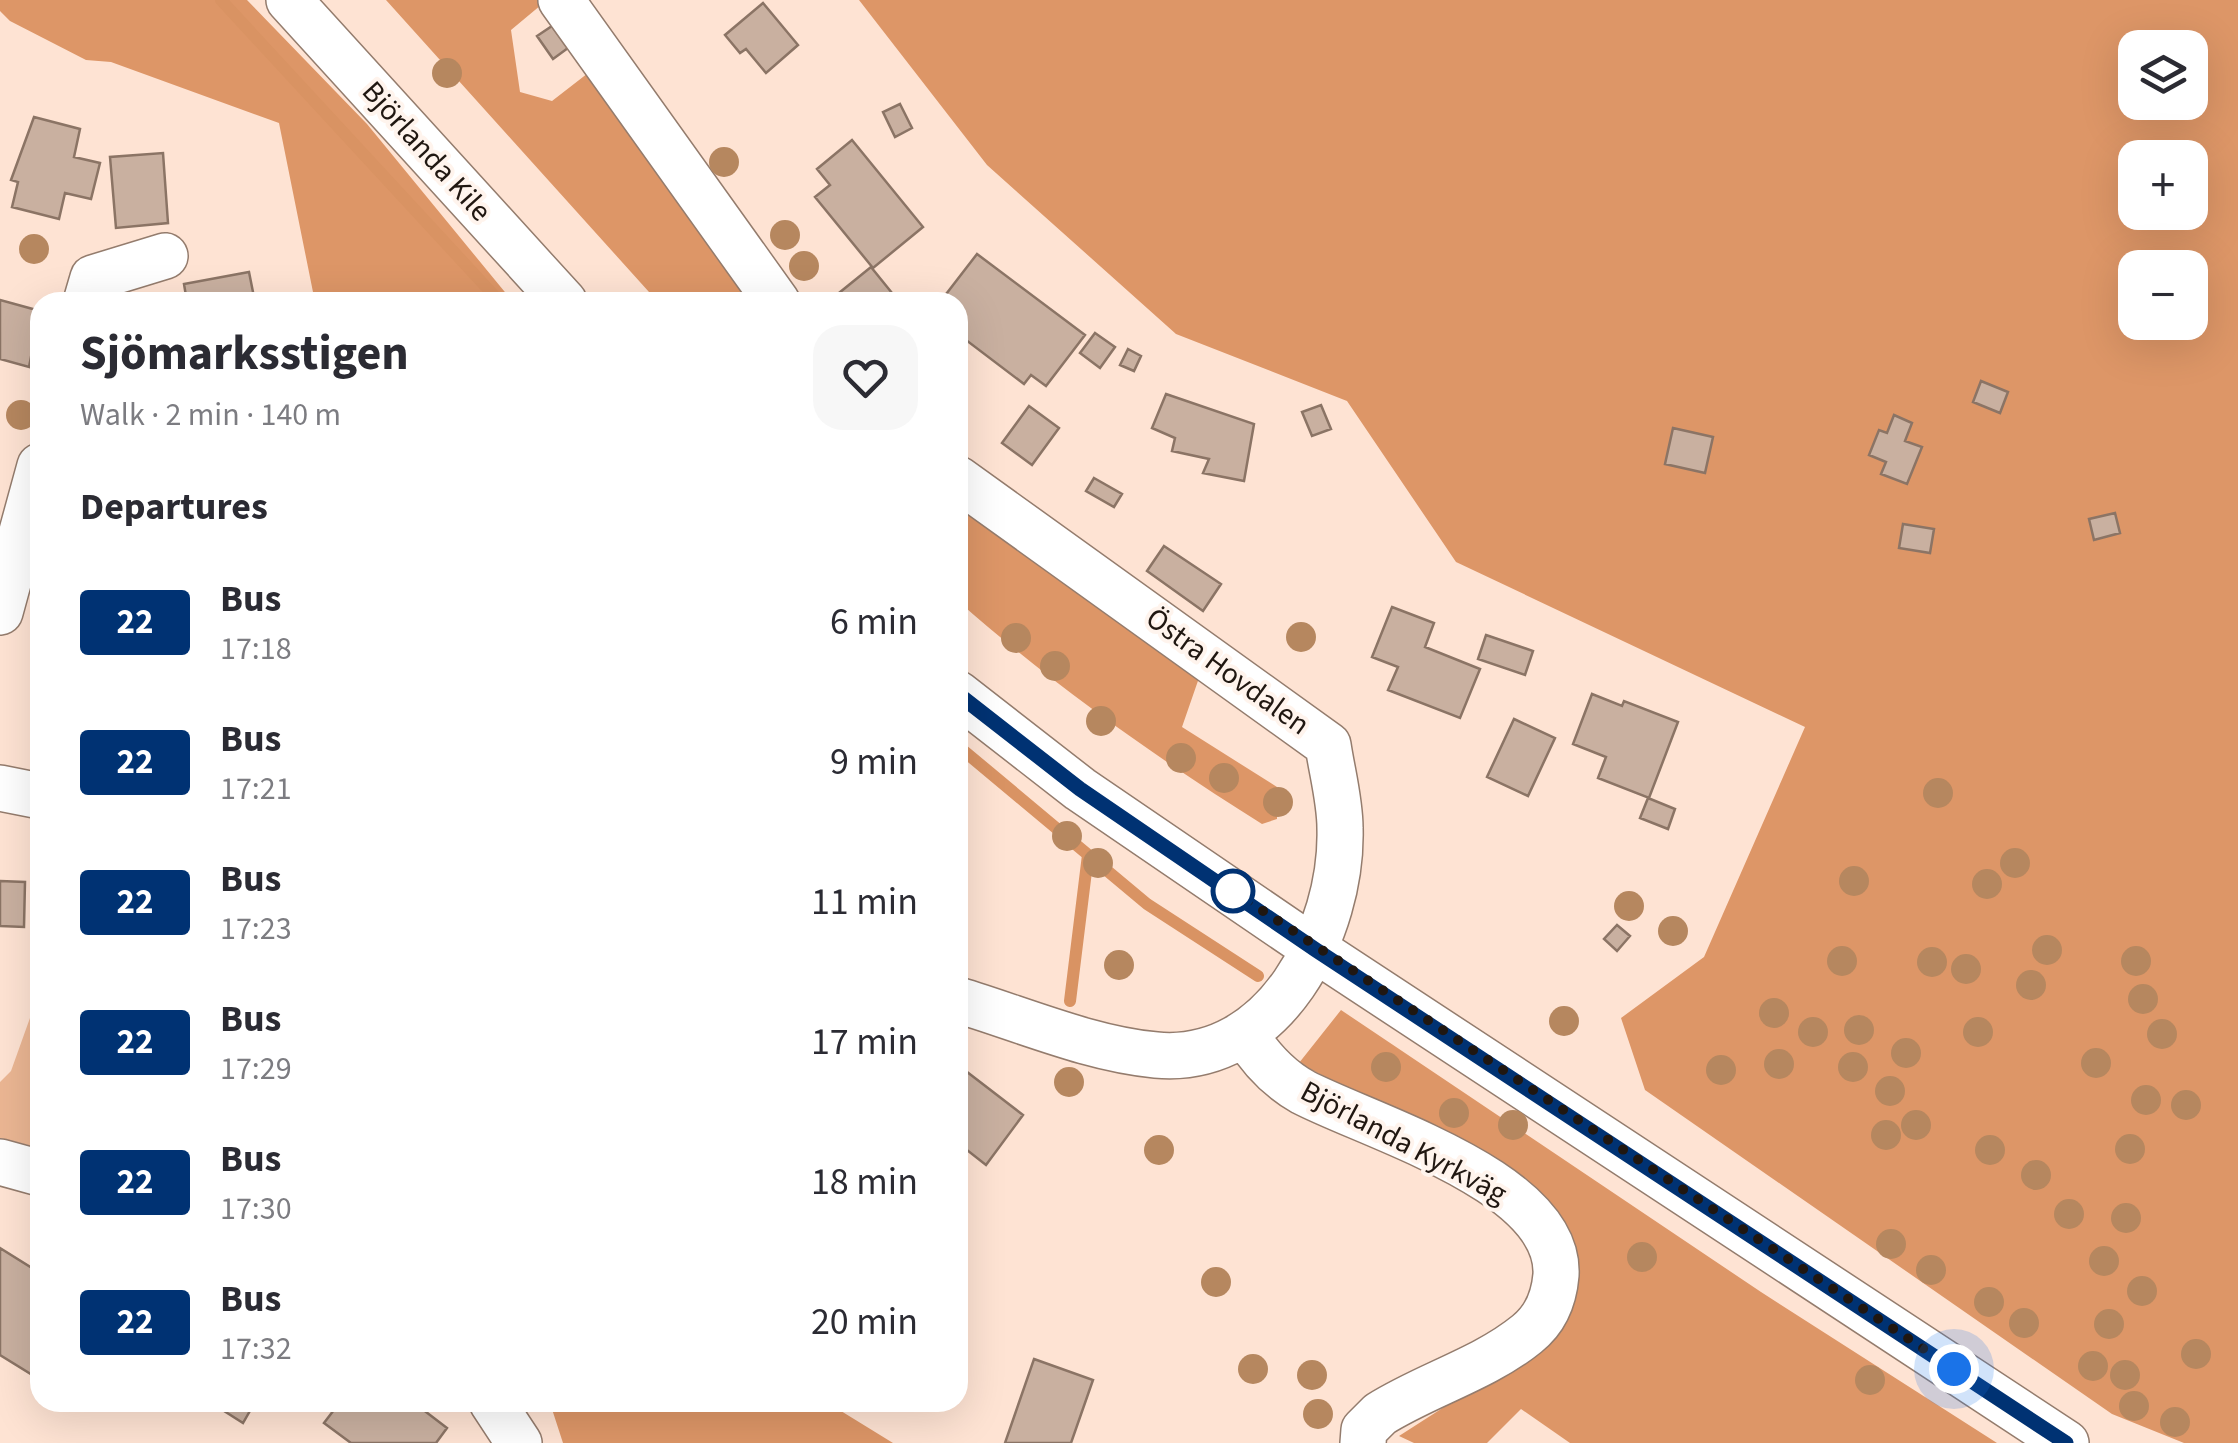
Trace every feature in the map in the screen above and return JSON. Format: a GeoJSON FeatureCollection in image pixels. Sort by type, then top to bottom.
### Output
{"type":"FeatureCollection","features":[{"type":"Feature","properties":{"kind":"street","name":"Björlanda Kile"},"geometry":{"type":"LineString","coordinates":[[290,0],[555,292]]}},
{"type":"Feature","properties":{"kind":"street"},"geometry":{"type":"LineString","coordinates":[[561,0],[770,292]]}},
{"type":"Feature","properties":{"kind":"street"},"geometry":{"type":"LineString","coordinates":[[88,292],[92,278],[165,256]]}},
{"type":"Feature","properties":{"kind":"street","name":"Östra Hovdalen"},"geometry":{"type":"LineString","coordinates":[[968,486],[1328,745],[1340,828],[1333,883],[1316,950]]}},
{"type":"Feature","properties":{"kind":"street"},"geometry":{"type":"LineString","coordinates":[[0,612],[30,502]]}},
{"type":"Feature","properties":{"kind":"street"},"geometry":{"type":"LineString","coordinates":[[968,702],[1080,789],[1316,950],[2066,1443]]}},
{"type":"Feature","properties":{"kind":"street"},"geometry":{"type":"LineString","coordinates":[[0,788],[30,794]]}},
{"type":"Feature","properties":{"kind":"street"},"geometry":{"type":"LineString","coordinates":[[968,1003],[1156,1055],[1194,1053],[1245,1034],[1272,1010],[1316,950]]}},
{"type":"Feature","properties":{"kind":"street","name":"Björlanda Kyrkväg"},"geometry":{"type":"LineString","coordinates":[[1245,1034],[1273,1071],[1302,1091],[1478,1176],[1524,1206],[1556,1259],[1549,1311],[1527,1334],[1380,1414],[1364,1430],[1362,1443]]}},
{"type":"Feature","properties":{"kind":"street"},"geometry":{"type":"LineString","coordinates":[[0,1162],[30,1170]]}},
{"type":"Feature","properties":{"kind":"street"},"geometry":{"type":"LineString","coordinates":[[499,1412],[519,1443]]}},
{"type":"Feature","properties":{"kind":"shaded area"},"geometry":{"type":"Polygon","coordinates":[[[0,0],[247,0],[367,124],[505,292],[313,292],[279,123],[111,62],[86,60],[10,21],[0,11],[0,0]]]}},
{"type":"Feature","properties":{"kind":"shaded area"},"geometry":{"type":"Polygon","coordinates":[[[386,0],[547,0],[511,30],[520,92],[552,101],[592,70],[747,292],[649,292],[386,0]]]}},
{"type":"Feature","properties":{"kind":"shaded area"},"geometry":{"type":"Polygon","coordinates":[[[859,0],[2238,0],[2238,1443],[2184,1443],[2112,1414],[1645,1090],[1621,1018],[1704,957],[1805,727],[1456,562],[1347,401],[1176,334],[987,165],[859,0]]]}},
{"type":"Feature","properties":{"kind":"shaded area"},"geometry":{"type":"Polygon","coordinates":[[[968,510],[1200,675],[1182,727],[1277,787],[1277,819],[1262,824],[1183,773],[1105,719],[968,610],[968,510]]]}},
{"type":"Feature","properties":{"kind":"shaded area"},"geometry":{"type":"Polygon","coordinates":[[[1341,1010],[1761,1292],[1997,1443],[1570,1443],[1521,1409],[1487,1443],[1414,1443],[1399,1436],[1536,1348],[1559,1232],[1342,1086],[1299,1063],[1341,1010]]]}},
{"type":"Feature","properties":{"kind":"shaded area"},"geometry":{"type":"Polygon","coordinates":[[[30,1018],[30,1146],[0,1138],[0,1082],[11,1071],[30,1018]]]}},
{"type":"Feature","properties":{"kind":"shaded area"},"geometry":{"type":"Polygon","coordinates":[[[553,1412],[843,1412],[893,1443],[563,1443],[553,1412]]]}},
{"type":"Feature","properties":{"kind":"building"},"geometry":{"type":"Polygon","coordinates":[[[763,3],[798,45],[766,73],[746,49],[740,53],[725,35],[763,3]]]}},
{"type":"Feature","properties":{"kind":"building"},"geometry":{"type":"Polygon","coordinates":[[[552,26],[568,48],[553,59],[537,36],[552,26]]]}},
{"type":"Feature","properties":{"kind":"building"},"geometry":{"type":"Polygon","coordinates":[[[900,104],[912,128],[895,137],[883,112],[900,104]]]}},
{"type":"Feature","properties":{"kind":"building"},"geometry":{"type":"Polygon","coordinates":[[[34,117],[80,129],[74,157],[100,163],[91,199],[65,193],[59,219],[12,207],[18,182],[11,180],[34,117]]]}},
{"type":"Feature","properties":{"kind":"building"},"geometry":{"type":"Polygon","coordinates":[[[852,140],[923,227],[873,268],[815,197],[830,185],[817,169],[852,140]]]}},
{"type":"Feature","properties":{"kind":"building"},"geometry":{"type":"Polygon","coordinates":[[[163,153],[168,223],[116,228],[110,157],[163,153]]]}},
{"type":"Feature","properties":{"kind":"building"},"geometry":{"type":"Polygon","coordinates":[[[977,254],[1085,335],[1046,386],[1031,375],[1024,384],[968,342],[968,292],[948,292],[977,254]]]}},
{"type":"Feature","properties":{"kind":"building"},"geometry":{"type":"Polygon","coordinates":[[[871,267],[891,292],[840,292],[871,267]]]}},
{"type":"Feature","properties":{"kind":"building"},"geometry":{"type":"Polygon","coordinates":[[[249,272],[253,292],[185,292],[184,284],[249,272]]]}},
{"type":"Feature","properties":{"kind":"building"},"geometry":{"type":"Polygon","coordinates":[[[0,300],[30,308],[30,362],[29,367],[0,359],[0,300]]]}},
{"type":"Feature","properties":{"kind":"building"},"geometry":{"type":"Polygon","coordinates":[[[1095,333],[1115,347],[1100,368],[1080,353],[1095,333]]]}},
{"type":"Feature","properties":{"kind":"building"},"geometry":{"type":"Polygon","coordinates":[[[1128,349],[1141,356],[1134,371],[1120,365],[1128,349]]]}},
{"type":"Feature","properties":{"kind":"building"},"geometry":{"type":"Polygon","coordinates":[[[1981,381],[2008,392],[2000,413],[1973,402],[1981,381]]]}},
{"type":"Feature","properties":{"kind":"building"},"geometry":{"type":"Polygon","coordinates":[[[1166,394],[1254,424],[1244,481],[1203,473],[1209,459],[1172,451],[1175,438],[1152,428],[1166,394]]]}},
{"type":"Feature","properties":{"kind":"building"},"geometry":{"type":"Polygon","coordinates":[[[1321,405],[1331,429],[1312,436],[1302,412],[1321,405]]]}},
{"type":"Feature","properties":{"kind":"building"},"geometry":{"type":"Polygon","coordinates":[[[1029,406],[1059,428],[1032,465],[1002,443],[1029,406]]]}},
{"type":"Feature","properties":{"kind":"building"},"geometry":{"type":"Polygon","coordinates":[[[1894,415],[1912,423],[1905,441],[1922,447],[1907,484],[1881,474],[1886,462],[1869,455],[1879,430],[1887,433],[1894,415]]]}},
{"type":"Feature","properties":{"kind":"building"},"geometry":{"type":"Polygon","coordinates":[[[1673,428],[1713,437],[1705,473],[1665,464],[1673,428]]]}},
{"type":"Feature","properties":{"kind":"building"},"geometry":{"type":"Polygon","coordinates":[[[1094,478],[1122,494],[1114,507],[1086,491],[1094,478]]]}},
{"type":"Feature","properties":{"kind":"building"},"geometry":{"type":"Polygon","coordinates":[[[2115,513],[2120,533],[2094,540],[2089,519],[2115,513]]]}},
{"type":"Feature","properties":{"kind":"building"},"geometry":{"type":"Polygon","coordinates":[[[1903,524],[1934,529],[1930,553],[1899,548],[1903,524]]]}},
{"type":"Feature","properties":{"kind":"building"},"geometry":{"type":"Polygon","coordinates":[[[1164,546],[1221,584],[1203,611],[1147,571],[1164,546]]]}},
{"type":"Feature","properties":{"kind":"building"},"geometry":{"type":"Polygon","coordinates":[[[1392,607],[1434,623],[1425,647],[1480,669],[1460,718],[1388,690],[1398,667],[1372,657],[1392,607]]]}},
{"type":"Feature","properties":{"kind":"building"},"geometry":{"type":"Polygon","coordinates":[[[1486,635],[1533,651],[1525,675],[1478,659],[1486,635]]]}},
{"type":"Feature","properties":{"kind":"building"},"geometry":{"type":"Polygon","coordinates":[[[1592,694],[1622,706],[1624,701],[1678,722],[1649,798],[1598,778],[1606,757],[1573,744],[1592,694]]]}},
{"type":"Feature","properties":{"kind":"building"},"geometry":{"type":"Polygon","coordinates":[[[1514,719],[1555,738],[1528,796],[1487,777],[1514,719]]]}},
{"type":"Feature","properties":{"kind":"building"},"geometry":{"type":"Polygon","coordinates":[[[1648,798],[1675,809],[1668,829],[1640,818],[1648,798]]]}},
{"type":"Feature","properties":{"kind":"building"},"geometry":{"type":"Polygon","coordinates":[[[0,881],[25,882],[24,927],[0,926],[0,881]]]}},
{"type":"Feature","properties":{"kind":"building"},"geometry":{"type":"Polygon","coordinates":[[[1617,925],[1630,936],[1617,951],[1604,939],[1617,925]]]}},
{"type":"Feature","properties":{"kind":"building"},"geometry":{"type":"Polygon","coordinates":[[[968,1073],[1023,1115],[986,1165],[968,1151],[968,1073]]]}},
{"type":"Feature","properties":{"kind":"building"},"geometry":{"type":"Polygon","coordinates":[[[0,1248],[30,1267],[30,1374],[0,1355],[0,1248]]]}},
{"type":"Feature","properties":{"kind":"building"},"geometry":{"type":"Polygon","coordinates":[[[1034,1359],[1093,1380],[1071,1443],[1005,1443],[1034,1359]]]}},
{"type":"Feature","properties":{"kind":"building"},"geometry":{"type":"Polygon","coordinates":[[[226,1412],[249,1412],[243,1423],[226,1412]]]}},
{"type":"Feature","properties":{"kind":"building"},"geometry":{"type":"Polygon","coordinates":[[[332,1412],[426,1412],[447,1428],[436,1443],[351,1443],[324,1423],[332,1412]]]}},
{"type":"Feature","properties":{"kind":"waterway"},"geometry":{"type":"LineString","coordinates":[[221,0],[491,292]]}},
{"type":"Feature","properties":{"kind":"waterway"},"geometry":{"type":"LineString","coordinates":[[968,754],[1147,904],[1258,976]]}},
{"type":"Feature","properties":{"kind":"waterway"},"geometry":{"type":"LineString","coordinates":[[1070,1001],[1088,855]]}},
{"type":"Feature","properties":{"kind":"bus line","name":"22"},"geometry":{"type":"LineString","coordinates":[[968,703],[1080,789],[1316,950],[2066,1443]]}},
{"type":"Feature","properties":{"kind":"route"},"geometry":{"type":"LineString","coordinates":[[1233,891],[1316,950],[1954,1369]]}}]}
